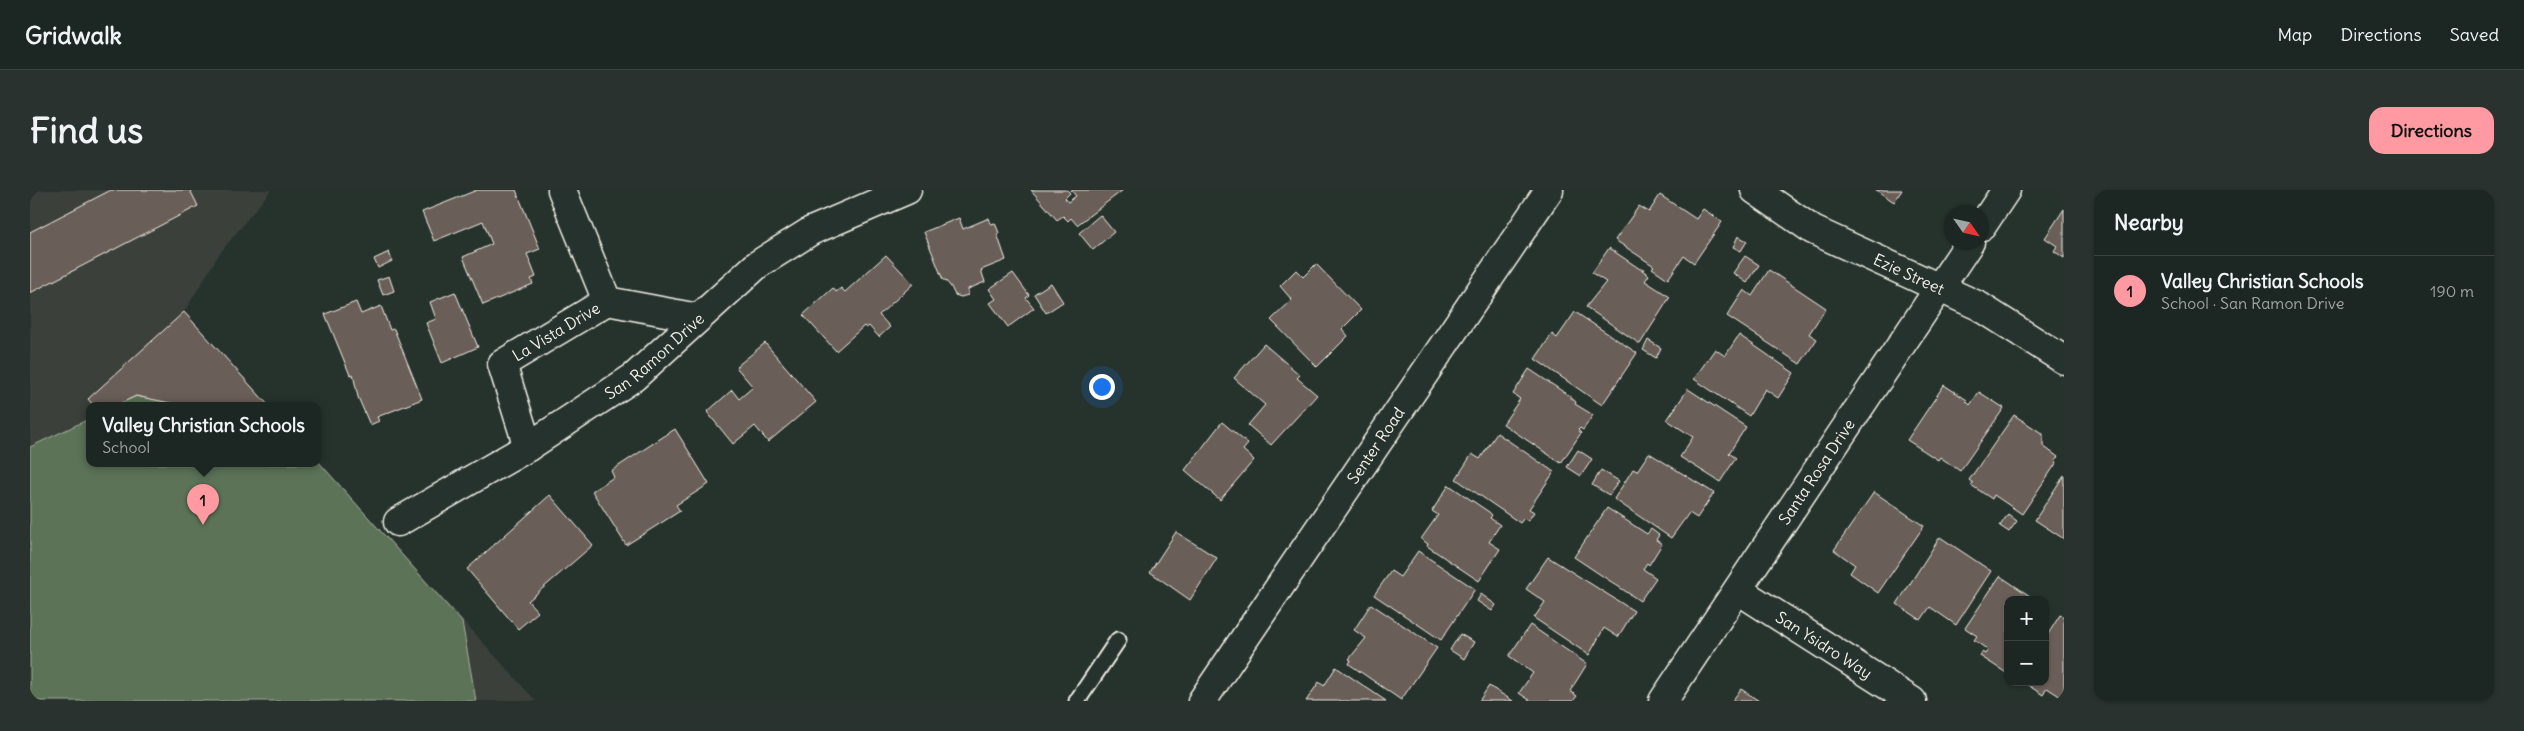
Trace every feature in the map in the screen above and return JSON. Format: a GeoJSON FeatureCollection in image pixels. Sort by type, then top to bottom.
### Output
{"type":"FeatureCollection","features":[{"type":"Feature","properties":{"kind":"street","name":"La Vista Drive"},"geometry":{"type":"LineString","coordinates":[[562,190],[607,301]]}},
{"type":"Feature","properties":{"kind":"street","name":"San Ramon Drive"},"geometry":{"type":"LineString","coordinates":[[398,522],[528,447],[634,377],[757,265],[811,231],[907,190]]}},
{"type":"Feature","properties":{"kind":"street","name":"Senter Road"},"geometry":{"type":"LineString","coordinates":[[1202,701],[1549,190]]}},
{"type":"Feature","properties":{"kind":"street","name":"Ezie Street"},"geometry":{"type":"LineString","coordinates":[[1755,190],[1813,230],[1979,306],[2064,360]]}},
{"type":"Feature","properties":{"kind":"street"},"geometry":{"type":"LineString","coordinates":[[1989,216],[2006,190]]}},
{"type":"Feature","properties":{"kind":"street","name":"Santa Rosa Drive"},"geometry":{"type":"LineString","coordinates":[[1663,701],[1965,250]]}},
{"type":"Feature","properties":{"kind":"street","name":"La Vista Drive"},"geometry":{"type":"LineString","coordinates":[[528,447],[502,364],[607,301],[698,318]]}},
{"type":"Feature","properties":{"kind":"street","name":"San Ysidro Way"},"geometry":{"type":"LineString","coordinates":[[1738,590],[1912,701]]}},
{"type":"Feature","properties":{"kind":"lane"},"geometry":{"type":"LineString","coordinates":[[1077,701],[1118,640]]}},
{"type":"Feature","properties":{"kind":"shaded area"},"geometry":{"type":"Polygon","coordinates":[[[30,190],[271,190],[220,253],[184,312],[265,402],[86,402],[86,467],[321,467],[321,464],[536,701],[30,701],[30,190]]]}},
{"type":"Feature","properties":{"kind":"green space"},"geometry":{"type":"Polygon","coordinates":[[[136,396],[165,402],[123,402],[136,396]]]}},
{"type":"Feature","properties":{"kind":"green space"},"geometry":{"type":"Polygon","coordinates":[[[86,420],[86,467],[321,467],[321,464],[462,622],[476,701],[30,701],[30,447],[86,420]]]}},
{"type":"Feature","properties":{"kind":"building"},"geometry":{"type":"Polygon","coordinates":[[[111,190],[190,190],[198,206],[30,293],[30,232],[111,190]]]}},
{"type":"Feature","properties":{"kind":"building"},"geometry":{"type":"Polygon","coordinates":[[[477,190],[516,190],[540,249],[527,254],[536,277],[531,279],[533,284],[483,305],[463,257],[492,244],[483,221],[434,241],[422,212],[477,190]]]}},
{"type":"Feature","properties":{"kind":"building"},"geometry":{"type":"Polygon","coordinates":[[[1031,190],[1067,190],[1070,193],[1065,198],[1068,202],[1076,196],[1071,190],[1123,190],[1077,225],[1071,218],[1068,221],[1063,216],[1057,220],[1031,190]]]}},
{"type":"Feature","properties":{"kind":"building"},"geometry":{"type":"Polygon","coordinates":[[[1876,190],[1902,190],[1894,202],[1876,190]]]}},
{"type":"Feature","properties":{"kind":"building"},"geometry":{"type":"Polygon","coordinates":[[[1660,195],[1696,219],[1703,209],[1722,222],[1694,263],[1684,256],[1668,279],[1652,268],[1654,266],[1615,240],[1639,206],[1649,212],[1660,195]]]}},
{"type":"Feature","properties":{"kind":"building"},"geometry":{"type":"Polygon","coordinates":[[[2064,209],[2064,258],[2054,251],[2057,246],[2045,238],[2064,209]]]}},
{"type":"Feature","properties":{"kind":"building"},"geometry":{"type":"Polygon","coordinates":[[[1100,215],[1114,232],[1093,250],[1079,233],[1100,215]]]}},
{"type":"Feature","properties":{"kind":"building"},"geometry":{"type":"Polygon","coordinates":[[[959,218],[963,229],[989,218],[991,224],[995,223],[1006,260],[981,270],[985,282],[968,289],[968,295],[961,297],[955,295],[951,287],[943,280],[924,232],[959,218]]]}},
{"type":"Feature","properties":{"kind":"building"},"geometry":{"type":"Polygon","coordinates":[[[1738,236],[1747,241],[1741,251],[1733,247],[1738,236]]]}},
{"type":"Feature","properties":{"kind":"building"},"geometry":{"type":"Polygon","coordinates":[[[1609,248],[1640,269],[1644,269],[1642,270],[1649,275],[1645,281],[1670,297],[1640,344],[1586,307],[1606,282],[1592,273],[1609,248]]]}},
{"type":"Feature","properties":{"kind":"building"},"geometry":{"type":"Polygon","coordinates":[[[389,252],[392,261],[378,268],[374,259],[389,252]]]}},
{"type":"Feature","properties":{"kind":"building"},"geometry":{"type":"Polygon","coordinates":[[[886,255],[913,284],[879,315],[890,327],[879,337],[869,326],[866,328],[864,326],[836,351],[803,315],[833,288],[836,292],[841,288],[845,292],[886,255]]]}},
{"type":"Feature","properties":{"kind":"building"},"geometry":{"type":"Polygon","coordinates":[[[1745,256],[1759,265],[1747,283],[1733,273],[1745,256]]]}},
{"type":"Feature","properties":{"kind":"building"},"geometry":{"type":"Polygon","coordinates":[[[1316,264],[1361,310],[1342,329],[1348,336],[1317,367],[1271,320],[1292,300],[1280,286],[1296,270],[1303,277],[1316,264]]]}},
{"type":"Feature","properties":{"kind":"building"},"geometry":{"type":"Polygon","coordinates":[[[1769,270],[1826,308],[1809,334],[1817,339],[1800,364],[1727,316],[1744,290],[1752,296],[1769,270]]]}},
{"type":"Feature","properties":{"kind":"building"},"geometry":{"type":"Polygon","coordinates":[[[1013,273],[1029,295],[1026,298],[1034,308],[1008,327],[990,303],[996,299],[989,289],[1013,273]]]}},
{"type":"Feature","properties":{"kind":"building"},"geometry":{"type":"Polygon","coordinates":[[[389,276],[394,291],[383,295],[377,280],[389,276]]]}},
{"type":"Feature","properties":{"kind":"building"},"geometry":{"type":"Polygon","coordinates":[[[1051,283],[1063,302],[1046,313],[1034,294],[1051,283]]]}},
{"type":"Feature","properties":{"kind":"building"},"geometry":{"type":"Polygon","coordinates":[[[455,292],[478,347],[442,363],[426,323],[436,319],[430,302],[455,292]]]}},
{"type":"Feature","properties":{"kind":"building"},"geometry":{"type":"Polygon","coordinates":[[[356,302],[361,314],[381,306],[390,330],[394,329],[422,399],[377,417],[379,421],[370,425],[358,397],[353,374],[350,375],[325,314],[356,302]]]}},
{"type":"Feature","properties":{"kind":"building"},"geometry":{"type":"Polygon","coordinates":[[[184,312],[265,402],[165,402],[136,396],[123,402],[91,402],[88,399],[184,312]]]}},
{"type":"Feature","properties":{"kind":"building"},"geometry":{"type":"Polygon","coordinates":[[[1575,312],[1637,353],[1602,405],[1535,359],[1552,334],[1557,338],[1575,312]]]}},
{"type":"Feature","properties":{"kind":"building"},"geometry":{"type":"Polygon","coordinates":[[[1739,335],[1794,373],[1778,398],[1765,389],[1749,416],[1694,379],[1715,349],[1725,356],[1739,335]]]}},
{"type":"Feature","properties":{"kind":"building"},"geometry":{"type":"Polygon","coordinates":[[[1648,340],[1661,348],[1656,358],[1643,350],[1648,340]]]}},
{"type":"Feature","properties":{"kind":"building"},"geometry":{"type":"Polygon","coordinates":[[[765,343],[816,402],[768,442],[755,426],[733,444],[707,412],[732,390],[739,399],[753,387],[736,367],[765,343]]]}},
{"type":"Feature","properties":{"kind":"building"},"geometry":{"type":"Polygon","coordinates":[[[1264,344],[1300,375],[1297,378],[1317,395],[1271,445],[1248,425],[1265,405],[1234,378],[1264,344]]]}},
{"type":"Feature","properties":{"kind":"building"},"geometry":{"type":"Polygon","coordinates":[[[1529,369],[1568,395],[1576,402],[1575,404],[1593,415],[1583,430],[1580,428],[1578,430],[1581,433],[1561,463],[1503,424],[1520,399],[1513,394],[1529,369]]]}},
{"type":"Feature","properties":{"kind":"building"},"geometry":{"type":"Polygon","coordinates":[[[1944,385],[1967,400],[1970,405],[1979,392],[2004,408],[1960,471],[1940,457],[1938,460],[1907,440],[1944,385]]]}},
{"type":"Feature","properties":{"kind":"building"},"geometry":{"type":"Polygon","coordinates":[[[1688,389],[1746,427],[1729,453],[1736,458],[1720,482],[1680,457],[1693,437],[1667,420],[1688,389]]]}},
{"type":"Feature","properties":{"kind":"building"},"geometry":{"type":"Polygon","coordinates":[[[2014,415],[2043,434],[2043,446],[2058,457],[2055,461],[2057,462],[2022,514],[1994,495],[1992,499],[1971,485],[1973,483],[1969,480],[2014,415]]]}},
{"type":"Feature","properties":{"kind":"building"},"geometry":{"type":"Polygon","coordinates":[[[1222,422],[1248,444],[1243,450],[1254,460],[1220,500],[1185,470],[1222,422]]]}},
{"type":"Feature","properties":{"kind":"building"},"geometry":{"type":"Polygon","coordinates":[[[675,429],[709,484],[676,505],[680,511],[626,545],[592,491],[614,477],[611,471],[675,429]]]}},
{"type":"Feature","properties":{"kind":"building"},"geometry":{"type":"Polygon","coordinates":[[[1497,433],[1554,472],[1529,509],[1534,512],[1528,521],[1524,518],[1520,523],[1456,479],[1472,454],[1480,459],[1497,433]]]}},
{"type":"Feature","properties":{"kind":"building"},"geometry":{"type":"Polygon","coordinates":[[[1578,450],[1592,459],[1581,476],[1567,467],[1578,450]]]}},
{"type":"Feature","properties":{"kind":"building"},"geometry":{"type":"Polygon","coordinates":[[[1649,453],[1714,493],[1697,518],[1689,513],[1671,538],[1614,499],[1633,469],[1637,471],[1649,453]]]}},
{"type":"Feature","properties":{"kind":"building"},"geometry":{"type":"Polygon","coordinates":[[[1601,470],[1619,481],[1609,495],[1592,485],[1601,470]]]}},
{"type":"Feature","properties":{"kind":"building"},"geometry":{"type":"Polygon","coordinates":[[[2064,475],[2064,539],[2035,520],[2064,475]]]}},
{"type":"Feature","properties":{"kind":"building"},"geometry":{"type":"Polygon","coordinates":[[[1449,485],[1489,512],[1492,515],[1490,518],[1500,525],[1489,542],[1500,549],[1479,581],[1427,546],[1428,544],[1421,539],[1438,515],[1432,511],[1449,485]]]}},
{"type":"Feature","properties":{"kind":"building"},"geometry":{"type":"Polygon","coordinates":[[[1874,492],[1924,526],[1878,593],[1850,573],[1855,565],[1834,550],[1874,492]]]}},
{"type":"Feature","properties":{"kind":"building"},"geometry":{"type":"Polygon","coordinates":[[[550,495],[593,545],[528,601],[538,612],[518,629],[467,569],[550,495]]]}},
{"type":"Feature","properties":{"kind":"building"},"geometry":{"type":"Polygon","coordinates":[[[1607,508],[1647,534],[1651,529],[1659,535],[1656,540],[1662,544],[1649,565],[1647,563],[1643,569],[1656,578],[1640,601],[1574,557],[1607,508]]]}},
{"type":"Feature","properties":{"kind":"building"},"geometry":{"type":"Polygon","coordinates":[[[2008,514],[2017,521],[2009,532],[2000,526],[2008,514]]]}},
{"type":"Feature","properties":{"kind":"building"},"geometry":{"type":"Polygon","coordinates":[[[1176,532],[1217,558],[1190,600],[1150,572],[1176,532]]]}},
{"type":"Feature","properties":{"kind":"building"},"geometry":{"type":"Polygon","coordinates":[[[1940,537],[1991,571],[1956,625],[1930,607],[1921,620],[1897,604],[1940,537]]]}},
{"type":"Feature","properties":{"kind":"building"},"geometry":{"type":"Polygon","coordinates":[[[1418,551],[1475,589],[1441,640],[1374,595],[1391,571],[1400,577],[1418,551]]]}},
{"type":"Feature","properties":{"kind":"building"},"geometry":{"type":"Polygon","coordinates":[[[1548,557],[1634,611],[1618,637],[1604,628],[1589,655],[1534,618],[1545,602],[1526,589],[1548,557]]]}},
{"type":"Feature","properties":{"kind":"building"},"geometry":{"type":"Polygon","coordinates":[[[2000,576],[2030,596],[2004,596],[2004,671],[1980,656],[1982,652],[1985,654],[1988,650],[1974,640],[1977,636],[1965,628],[2000,576]]]}},
{"type":"Feature","properties":{"kind":"building"},"geometry":{"type":"Polygon","coordinates":[[[1481,594],[1496,605],[1492,611],[1477,601],[1481,594]]]}},
{"type":"Feature","properties":{"kind":"building"},"geometry":{"type":"Polygon","coordinates":[[[1371,604],[1437,648],[1401,700],[1349,664],[1351,660],[1349,659],[1366,638],[1354,630],[1371,604]]]}},
{"type":"Feature","properties":{"kind":"building"},"geometry":{"type":"Polygon","coordinates":[[[2060,615],[2064,617],[2064,699],[2047,688],[2043,695],[2029,686],[2049,686],[2049,633],[2060,615]]]}},
{"type":"Feature","properties":{"kind":"building"},"geometry":{"type":"Polygon","coordinates":[[[1530,625],[1587,664],[1570,691],[1577,696],[1573,701],[1531,701],[1519,693],[1533,673],[1509,656],[1530,625]]]}},
{"type":"Feature","properties":{"kind":"building"},"geometry":{"type":"Polygon","coordinates":[[[1460,634],[1474,642],[1464,659],[1450,650],[1460,634]]]}},
{"type":"Feature","properties":{"kind":"building"},"geometry":{"type":"Polygon","coordinates":[[[1336,667],[1386,701],[1306,701],[1319,682],[1324,686],[1336,667]]]}},
{"type":"Feature","properties":{"kind":"building"},"geometry":{"type":"Polygon","coordinates":[[[1489,686],[1513,701],[1479,701],[1489,686]]]}},
{"type":"Feature","properties":{"kind":"building"},"geometry":{"type":"Polygon","coordinates":[[[1741,689],[1759,701],[1732,701],[1741,689]]]}},
{"type":"Feature","properties":{"kind":"place","name":"Valley Christian Schools"},"geometry":{"type":"Point","coordinates":[203,525]}}]}
